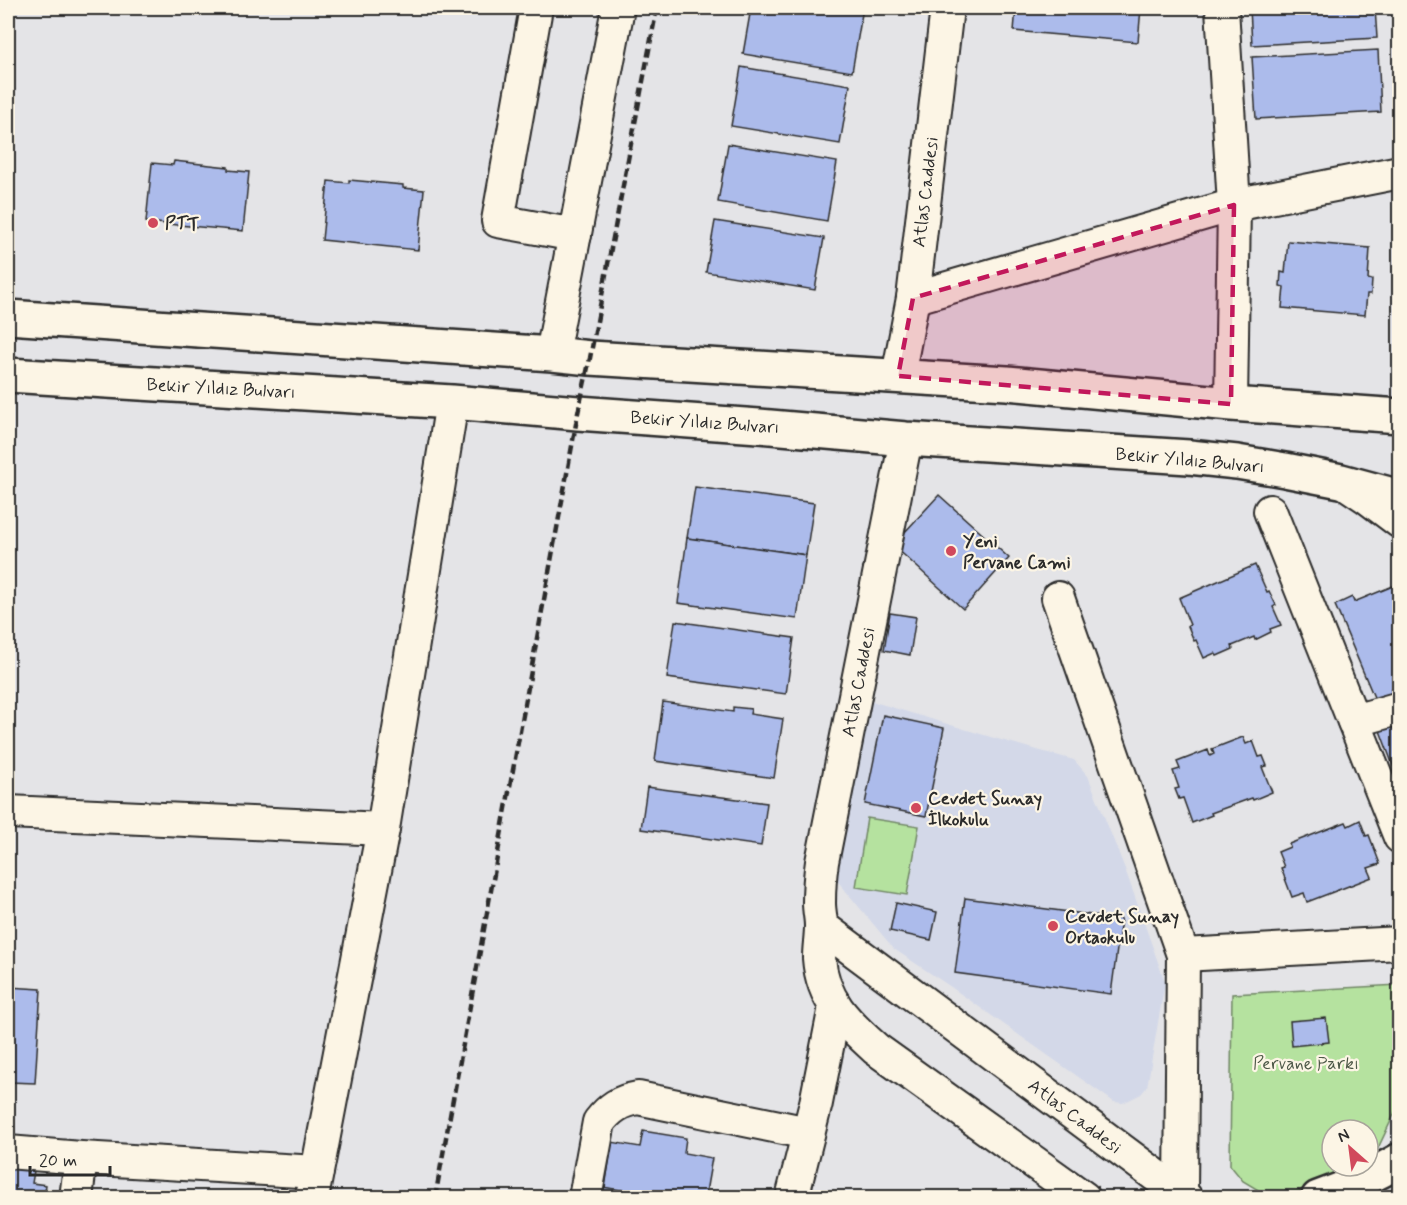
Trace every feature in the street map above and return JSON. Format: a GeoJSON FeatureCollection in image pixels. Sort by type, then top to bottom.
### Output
{"type":"FeatureCollection","features":[{"type":"Feature","properties":{"kind":"main road"},"geometry":{"type":"LineString","coordinates":[[8,317],[590,358],[1007,383],[1231,404],[1400,416]]}},
{"type":"Feature","properties":{"kind":"main road","name":"Bekir Yıldız Bulvarı"},"geometry":{"type":"LineString","coordinates":[[8,375],[452,402],[906,439],[1189,457],[1256,465],[1341,481],[1400,497]]}},
{"type":"Feature","properties":{"kind":"main road"},"geometry":{"type":"LineString","coordinates":[[1318,1197],[1344,1189],[1400,1160]]}},
{"type":"Feature","properties":{"kind":"street"},"geometry":{"type":"LineString","coordinates":[[536,8],[498,221],[575,235]]}},
{"type":"Feature","properties":{"kind":"street"},"geometry":{"type":"LineString","coordinates":[[552,354],[618,8]]}},
{"type":"Feature","properties":{"kind":"street","name":"Atlas Caddesi"},"geometry":{"type":"LineString","coordinates":[[898,376],[913,298],[947,8]]}},
{"type":"Feature","properties":{"kind":"street"},"geometry":{"type":"LineString","coordinates":[[1222,8],[1234,206],[1231,404]]}},
{"type":"Feature","properties":{"kind":"street"},"geometry":{"type":"LineString","coordinates":[[913,298],[1234,206],[1400,172]]}},
{"type":"Feature","properties":{"kind":"street"},"geometry":{"type":"LineString","coordinates":[[8,1152],[81,1158],[315,1185],[383,829],[452,402]]}},
{"type":"Feature","properties":{"kind":"street","name":"Atlas Caddesi"},"geometry":{"type":"LineString","coordinates":[[906,439],[822,862],[819,943],[823,978],[834,1007],[876,1049],[1084,1197]]}},
{"type":"Feature","properties":{"kind":"street"},"geometry":{"type":"LineString","coordinates":[[1341,481],[1400,522]]}},
{"type":"Feature","properties":{"kind":"street"},"geometry":{"type":"LineString","coordinates":[[1270,511],[1354,722],[1394,806],[1400,837]]}},
{"type":"Feature","properties":{"kind":"street"},"geometry":{"type":"LineString","coordinates":[[1058,598],[1183,956],[1184,1196]]}},
{"type":"Feature","properties":{"kind":"street"},"geometry":{"type":"LineString","coordinates":[[1354,722],[1400,708]]}},
{"type":"Feature","properties":{"kind":"street"},"geometry":{"type":"LineString","coordinates":[[8,812],[383,829]]}},
{"type":"Feature","properties":{"kind":"street","name":"Atlas Caddesi"},"geometry":{"type":"LineString","coordinates":[[821,926],[1184,1196]]}},
{"type":"Feature","properties":{"kind":"street"},"geometry":{"type":"LineString","coordinates":[[1183,956],[1400,944]]}},
{"type":"Feature","properties":{"kind":"street"},"geometry":{"type":"LineString","coordinates":[[792,1197],[816,1103],[834,1007]]}},
{"type":"Feature","properties":{"kind":"street"},"geometry":{"type":"LineString","coordinates":[[585,1197],[599,1122],[617,1104],[627,1100],[638,1098],[808,1133]]}},
{"type":"Feature","properties":{"kind":"street"},"geometry":{"type":"LineString","coordinates":[[76,1197],[81,1158]]}},
{"type":"Feature","properties":{"kind":"highlighted area"},"geometry":{"type":"Polygon","coordinates":[[[1234,205],[1231,404],[898,376],[913,298],[1234,205]]]}},
{"type":"Feature","properties":{"kind":"shaded area","name":"Cevdet Sunay Ortaokulu"},"geometry":{"type":"Polygon","coordinates":[[[871,701],[1074,760],[1088,776],[1125,869],[1165,982],[1147,1087],[1141,1094],[1123,1103],[1114,1102],[894,949],[835,878],[871,701]]]}},
{"type":"Feature","properties":{"kind":"green space"},"geometry":{"type":"Polygon","coordinates":[[[867,818],[919,826],[907,895],[856,887],[867,818]]]}},
{"type":"Feature","properties":{"kind":"green space","name":"Pervane Parkı"},"geometry":{"type":"Polygon","coordinates":[[[1399,985],[1399,1104],[1380,1144],[1380,1118],[1320,1118],[1320,1178],[1361,1178],[1345,1197],[1270,1197],[1243,1181],[1230,1165],[1232,994],[1399,985]]]}},
{"type":"Feature","properties":{"kind":"building"},"geometry":{"type":"Polygon","coordinates":[[[751,8],[863,8],[852,72],[743,54],[751,8]]]}},
{"type":"Feature","properties":{"kind":"building"},"geometry":{"type":"Polygon","coordinates":[[[1016,8],[1141,8],[1138,42],[1014,31],[1016,8]]]}},
{"type":"Feature","properties":{"kind":"building"},"geometry":{"type":"Polygon","coordinates":[[[1250,8],[1375,8],[1377,38],[1252,45],[1250,8]]]}},
{"type":"Feature","properties":{"kind":"building"},"geometry":{"type":"Polygon","coordinates":[[[1378,50],[1381,112],[1256,119],[1252,57],[1378,50]]]}},
{"type":"Feature","properties":{"kind":"building"},"geometry":{"type":"Polygon","coordinates":[[[741,67],[850,85],[840,144],[731,126],[741,67]]]}},
{"type":"Feature","properties":{"kind":"building"},"geometry":{"type":"Polygon","coordinates":[[[728,144],[837,162],[827,221],[718,202],[728,144]]]}},
{"type":"Feature","properties":{"kind":"building"},"geometry":{"type":"Polygon","coordinates":[[[174,161],[228,167],[228,170],[249,172],[243,231],[146,222],[152,163],[173,165],[174,161]]]}},
{"type":"Feature","properties":{"kind":"building"},"geometry":{"type":"Polygon","coordinates":[[[349,180],[403,185],[403,188],[424,190],[418,250],[322,240],[328,181],[349,183],[349,180]]]}},
{"type":"Feature","properties":{"kind":"building"},"geometry":{"type":"Polygon","coordinates":[[[715,221],[824,238],[815,290],[706,272],[715,221]]]}},
{"type":"Feature","properties":{"kind":"building"},"geometry":{"type":"Polygon","coordinates":[[[1288,241],[1370,248],[1368,279],[1372,280],[1371,294],[1367,294],[1365,315],[1282,308],[1284,287],[1280,286],[1281,272],[1285,273],[1288,241]]]}},
{"type":"Feature","properties":{"kind":"building"},"geometry":{"type":"Polygon","coordinates":[[[695,487],[814,503],[806,555],[687,538],[695,487]]]}},
{"type":"Feature","properties":{"kind":"building","name":"Yeni Pervane Cami"},"geometry":{"type":"Polygon","coordinates":[[[939,495],[1009,558],[963,609],[893,545],[939,495]]]}},
{"type":"Feature","properties":{"kind":"building"},"geometry":{"type":"Polygon","coordinates":[[[687,538],[806,555],[797,619],[678,603],[687,538]]]}},
{"type":"Feature","properties":{"kind":"building"},"geometry":{"type":"Polygon","coordinates":[[[1255,565],[1267,592],[1269,591],[1276,605],[1273,607],[1281,625],[1270,629],[1271,632],[1255,640],[1254,637],[1232,646],[1233,649],[1217,656],[1215,653],[1204,658],[1196,640],[1194,641],[1179,598],[1255,565]]]}},
{"type":"Feature","properties":{"kind":"building"},"geometry":{"type":"Polygon","coordinates":[[[1393,586],[1400,601],[1400,686],[1391,690],[1393,695],[1376,702],[1335,605],[1352,597],[1354,602],[1393,586]]]}},
{"type":"Feature","properties":{"kind":"building"},"geometry":{"type":"Polygon","coordinates":[[[890,613],[916,617],[910,655],[884,650],[890,613]]]}},
{"type":"Feature","properties":{"kind":"building"},"geometry":{"type":"Polygon","coordinates":[[[675,621],[794,638],[786,694],[667,678],[675,621]]]}},
{"type":"Feature","properties":{"kind":"building"},"geometry":{"type":"Polygon","coordinates":[[[663,702],[733,712],[733,707],[751,709],[750,714],[783,719],[774,778],[655,761],[663,702]]]}},
{"type":"Feature","properties":{"kind":"building"},"geometry":{"type":"Polygon","coordinates":[[[883,715],[944,728],[926,816],[865,804],[883,715]]]}},
{"type":"Feature","properties":{"kind":"building"},"geometry":{"type":"Polygon","coordinates":[[[1400,721],[1400,784],[1379,728],[1400,721]]]}},
{"type":"Feature","properties":{"kind":"building"},"geometry":{"type":"Polygon","coordinates":[[[1243,737],[1246,744],[1253,741],[1259,757],[1263,756],[1267,766],[1262,767],[1272,792],[1211,813],[1212,815],[1192,823],[1183,798],[1179,799],[1175,789],[1179,788],[1173,771],[1180,769],[1177,762],[1208,750],[1210,756],[1214,754],[1212,749],[1243,737]]]}},
{"type":"Feature","properties":{"kind":"building"},"geometry":{"type":"Polygon","coordinates":[[[647,787],[767,803],[761,846],[641,829],[647,787]]]}},
{"type":"Feature","properties":{"kind":"building"},"geometry":{"type":"Polygon","coordinates":[[[1360,820],[1366,836],[1369,835],[1380,864],[1368,868],[1372,877],[1307,902],[1304,893],[1292,897],[1281,868],[1284,867],[1278,852],[1290,847],[1289,844],[1346,822],[1348,826],[1360,820]]]}},
{"type":"Feature","properties":{"kind":"building"},"geometry":{"type":"Polygon","coordinates":[[[965,898],[1121,919],[1111,994],[955,973],[965,898]]]}},
{"type":"Feature","properties":{"kind":"building"},"geometry":{"type":"Polygon","coordinates":[[[896,903],[937,912],[931,940],[890,931],[896,903]]]}},
{"type":"Feature","properties":{"kind":"building"},"geometry":{"type":"Polygon","coordinates":[[[8,987],[41,989],[35,1083],[8,1082],[8,987]]]}},
{"type":"Feature","properties":{"kind":"building"},"geometry":{"type":"Polygon","coordinates":[[[1326,1018],[1329,1042],[1292,1046],[1290,1021],[1326,1018]]]}},
{"type":"Feature","properties":{"kind":"building"},"geometry":{"type":"Polygon","coordinates":[[[643,1131],[686,1138],[684,1153],[712,1158],[705,1198],[670,1198],[605,1188],[612,1142],[640,1147],[643,1131]]]}},
{"type":"Feature","properties":{"kind":"building"},"geometry":{"type":"Polygon","coordinates":[[[10,1167],[34,1171],[32,1183],[46,1185],[44,1198],[8,1198],[10,1167]]]}},
{"type":"Feature","properties":{"kind":"building"},"geometry":{"type":"Polygon","coordinates":[[[596,1186],[670,1198],[594,1198],[596,1186]]]}},
{"type":"Feature","properties":{"kind":"building"},"geometry":{"type":"Polygon","coordinates":[[[210,1193],[230,1195],[229,1198],[209,1198],[210,1193]]]}},
{"type":"Feature","properties":{"kind":"railway"},"geometry":{"type":"LineString","coordinates":[[435,1198],[578,413],[657,8]]}},
{"type":"Feature","properties":{"kind":"place","name":"PTT"},"geometry":{"type":"Point","coordinates":[153,223]}},
{"type":"Feature","properties":{"kind":"place","name":"Yeni Pervane Cami"},"geometry":{"type":"Point","coordinates":[951,551]}},
{"type":"Feature","properties":{"kind":"place","name":"Cevdet Sunay İlkokulu"},"geometry":{"type":"Point","coordinates":[916,808]}},
{"type":"Feature","properties":{"kind":"place","name":"Cevdet Sunay Ortaokulu"},"geometry":{"type":"Point","coordinates":[1053,926]}}]}
